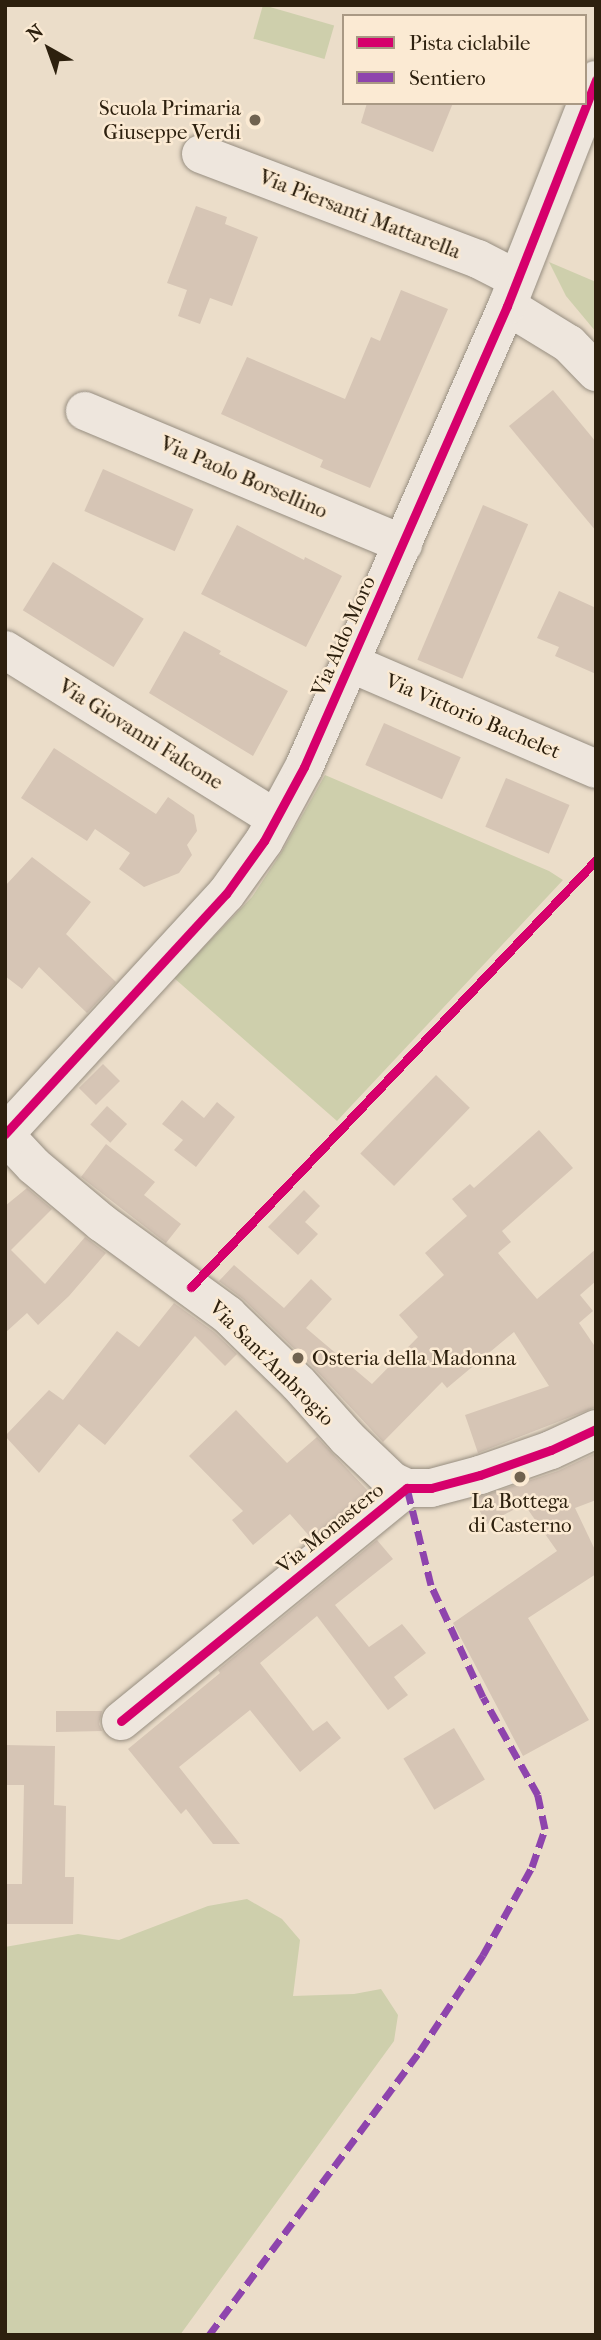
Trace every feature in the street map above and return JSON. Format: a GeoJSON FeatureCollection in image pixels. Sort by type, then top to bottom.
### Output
{"type":"FeatureCollection","features":[{"type":"Feature","properties":{"kind":"street","name":"Via Aldo Moro"},"geometry":{"type":"LineString","coordinates":[[5,1135],[226,894],[276,819],[304,767],[512,292],[586,135],[596,80]]}},
{"type":"Feature","properties":{"kind":"street","name":"Via Piersanti Mattarella"},"geometry":{"type":"LineString","coordinates":[[201,154],[478,259],[596,372]]}},
{"type":"Feature","properties":{"kind":"street","name":"Via Paolo Borsellino"},"geometry":{"type":"LineString","coordinates":[[85,411],[403,544]]}},
{"type":"Feature","properties":{"kind":"street","name":"Via Giovanni Falcone"},"geometry":{"type":"LineString","coordinates":[[5,650],[276,819]]}},
{"type":"Feature","properties":{"kind":"street","name":"Via Vittorio Bachelet"},"geometry":{"type":"LineString","coordinates":[[350,663],[596,769]]}},
{"type":"Feature","properties":{"kind":"street","name":"Via Sant'Ambrogio"},"geometry":{"type":"LineString","coordinates":[[5,1135],[34,1167],[102,1223],[228,1315],[298,1383],[347,1438],[392,1481],[407,1488]]}},
{"type":"Feature","properties":{"kind":"street","name":"Via Monastero"},"geometry":{"type":"LineString","coordinates":[[121,1721],[407,1488],[431,1488],[480,1475],[551,1450],[596,1429]]}},
{"type":"Feature","properties":{"kind":"green space"},"geometry":{"type":"Polygon","coordinates":[[[263,5],[334,25],[324,59],[253,39],[263,5]]]}},
{"type":"Feature","properties":{"kind":"green space"},"geometry":{"type":"Polygon","coordinates":[[[549,262],[596,282],[596,332],[566,296],[549,262]]]}},
{"type":"Feature","properties":{"kind":"green space"},"geometry":{"type":"Polygon","coordinates":[[[325,775],[549,871],[563,880],[337,1121],[174,978],[252,897],[281,853],[325,775]]]}},
{"type":"Feature","properties":{"kind":"green space"},"geometry":{"type":"Polygon","coordinates":[[[247,1899],[282,1919],[300,1940],[293,1996],[354,1994],[381,1989],[398,2015],[394,2041],[180,2335],[5,2335],[5,1947],[78,1934],[119,1940],[208,1906],[247,1899]]]}},
{"type":"Feature","properties":{"kind":"building"},"geometry":{"type":"Polygon","coordinates":[[[366,105],[452,105],[433,152],[361,123],[366,105]]]}},
{"type":"Feature","properties":{"kind":"building"},"geometry":{"type":"Polygon","coordinates":[[[196,206],[227,217],[225,224],[258,237],[232,306],[210,298],[200,324],[178,316],[187,290],[167,283],[196,206]]]}},
{"type":"Feature","properties":{"kind":"building"},"geometry":{"type":"Polygon","coordinates":[[[401,290],[448,309],[370,488],[320,467],[323,460],[221,414],[247,357],[345,399],[371,337],[380,341],[401,290]]]}},
{"type":"Feature","properties":{"kind":"building"},"geometry":{"type":"Polygon","coordinates":[[[553,390],[596,442],[596,531],[509,426],[553,390]]]}},
{"type":"Feature","properties":{"kind":"building"},"geometry":{"type":"Polygon","coordinates":[[[103,469],[193,509],[175,551],[84,511],[103,469]]]}},
{"type":"Feature","properties":{"kind":"building"},"geometry":{"type":"Polygon","coordinates":[[[483,505],[528,524],[462,679],[417,660],[483,505]]]}},
{"type":"Feature","properties":{"kind":"building"},"geometry":{"type":"Polygon","coordinates":[[[237,525],[304,560],[305,557],[342,576],[306,647],[201,594],[237,525]]]}},
{"type":"Feature","properties":{"kind":"building"},"geometry":{"type":"Polygon","coordinates":[[[53,562],[144,619],[114,667],[23,610],[53,562]]]}},
{"type":"Feature","properties":{"kind":"building"},"geometry":{"type":"Polygon","coordinates":[[[559,591],[596,608],[596,674],[555,656],[559,647],[537,638],[559,591]]]}},
{"type":"Feature","properties":{"kind":"building"},"geometry":{"type":"Polygon","coordinates":[[[184,631],[221,651],[219,654],[288,691],[253,756],[149,693],[184,631]]]}},
{"type":"Feature","properties":{"kind":"building"},"geometry":{"type":"Polygon","coordinates":[[[384,723],[461,757],[442,799],[365,765],[384,723]]]}},
{"type":"Feature","properties":{"kind":"building"},"geometry":{"type":"Polygon","coordinates":[[[54,748],[156,814],[168,797],[194,815],[197,831],[187,845],[192,855],[179,873],[144,887],[119,869],[130,853],[95,829],[87,841],[21,798],[54,748]]]}},
{"type":"Feature","properties":{"kind":"building"},"geometry":{"type":"Polygon","coordinates":[[[506,778],[570,805],[549,854],[485,827],[506,778]]]}},
{"type":"Feature","properties":{"kind":"building"},"geometry":{"type":"Polygon","coordinates":[[[32,857],[91,902],[66,934],[116,982],[87,1013],[39,967],[22,989],[5,976],[5,886],[32,857]]]}},
{"type":"Feature","properties":{"kind":"building"},"geometry":{"type":"Polygon","coordinates":[[[103,1064],[120,1081],[96,1105],[79,1088],[103,1064]]]}},
{"type":"Feature","properties":{"kind":"building"},"geometry":{"type":"Polygon","coordinates":[[[436,1075],[470,1108],[394,1186],[360,1153],[436,1075]]]}},
{"type":"Feature","properties":{"kind":"building"},"geometry":{"type":"Polygon","coordinates":[[[182,1100],[204,1118],[217,1102],[235,1117],[196,1167],[174,1150],[183,1140],[162,1124],[182,1100]]]}},
{"type":"Feature","properties":{"kind":"building"},"geometry":{"type":"Polygon","coordinates":[[[107,1106],[127,1124],[110,1143],[90,1125],[107,1106]]]}},
{"type":"Feature","properties":{"kind":"building"},"geometry":{"type":"Polygon","coordinates":[[[539,1130],[573,1168],[502,1231],[511,1242],[498,1253],[537,1299],[596,1249],[596,1281],[580,1295],[593,1311],[579,1323],[596,1348],[596,1407],[478,1453],[465,1415],[549,1386],[514,1332],[447,1388],[442,1382],[383,1442],[313,1367],[243,1299],[219,1281],[234,1265],[284,1308],[311,1279],[332,1299],[306,1328],[372,1384],[418,1337],[399,1315],[444,1275],[425,1253],[467,1216],[452,1199],[470,1184],[474,1188],[539,1130]]]}},
{"type":"Feature","properties":{"kind":"building"},"geometry":{"type":"Polygon","coordinates":[[[106,1144],[155,1182],[144,1195],[181,1224],[166,1243],[81,1177],[106,1144]]]}},
{"type":"Feature","properties":{"kind":"building"},"geometry":{"type":"Polygon","coordinates":[[[27,1188],[52,1209],[11,1250],[45,1284],[85,1237],[106,1253],[69,1296],[38,1325],[27,1313],[5,1333],[5,1206],[27,1188]]]}},
{"type":"Feature","properties":{"kind":"building"},"geometry":{"type":"Polygon","coordinates":[[[304,1190],[320,1206],[305,1222],[318,1234],[298,1255],[268,1227],[304,1190]]]}},
{"type":"Feature","properties":{"kind":"building"},"geometry":{"type":"Polygon","coordinates":[[[174,1303],[214,1332],[237,1354],[225,1366],[195,1336],[105,1445],[79,1424],[39,1473],[5,1436],[49,1390],[63,1400],[117,1331],[139,1347],[174,1303]]]}},
{"type":"Feature","properties":{"kind":"building"},"geometry":{"type":"Polygon","coordinates":[[[236,1410],[287,1463],[317,1437],[368,1491],[311,1538],[290,1514],[253,1545],[232,1520],[243,1511],[189,1456],[236,1410]]]}},
{"type":"Feature","properties":{"kind":"building"},"geometry":{"type":"Polygon","coordinates":[[[596,1453],[596,1500],[575,1508],[596,1552],[596,1574],[528,1618],[589,1720],[523,1756],[453,1623],[557,1551],[524,1504],[487,1524],[473,1499],[558,1471],[596,1453]]]}},
{"type":"Feature","properties":{"kind":"building"},"geometry":{"type":"Polygon","coordinates":[[[377,1540],[393,1559],[335,1605],[369,1647],[402,1624],[426,1653],[394,1677],[408,1695],[388,1710],[317,1616],[260,1663],[313,1731],[327,1721],[341,1738],[300,1772],[250,1710],[179,1767],[240,1844],[213,1844],[186,1809],[181,1814],[128,1749],[220,1673],[218,1670],[377,1540]]]}},
{"type":"Feature","properties":{"kind":"building"},"geometry":{"type":"Polygon","coordinates":[[[56,1711],[102,1711],[99,1724],[102,1731],[56,1732],[56,1711]]]}},
{"type":"Feature","properties":{"kind":"building"},"geometry":{"type":"Polygon","coordinates":[[[454,1728],[485,1779],[434,1810],[403,1758],[454,1728]]]}},
{"type":"Feature","properties":{"kind":"building"},"geometry":{"type":"Polygon","coordinates":[[[5,1745],[55,1746],[54,1805],[66,1806],[65,1877],[74,1877],[73,1924],[5,1924],[5,1884],[22,1884],[24,1785],[5,1785],[5,1745]]]}},
{"type":"Feature","properties":{"kind":"marked path"},"geometry":{"type":"LineString","coordinates":[[209,2335],[420,2051],[483,1955],[532,1867],[545,1829],[538,1795],[483,1697],[431,1585],[407,1488]]}},
{"type":"Feature","properties":{"kind":"cycle path"},"geometry":{"type":"LineString","coordinates":[[587,103],[596,80]]}},
{"type":"Feature","properties":{"kind":"cycle path"},"geometry":{"type":"LineString","coordinates":[[5,1134],[226,894],[264,841],[304,767],[507,306],[586,105]]}},
{"type":"Feature","properties":{"kind":"cycle path"},"geometry":{"type":"LineString","coordinates":[[191,1287],[596,860]]}},
{"type":"Feature","properties":{"kind":"cycle path"},"geometry":{"type":"LineString","coordinates":[[121,1721],[407,1488],[431,1488],[480,1475],[551,1450],[596,1429]]}},
{"type":"Feature","properties":{"kind":"place","name":"Scuola Primaria Giuseppe Verdi"},"geometry":{"type":"Point","coordinates":[255,120]}},
{"type":"Feature","properties":{"kind":"place","name":"Osteria della Madonna"},"geometry":{"type":"Point","coordinates":[298,1358]}},
{"type":"Feature","properties":{"kind":"place","name":"La Bottega di Casterno"},"geometry":{"type":"Point","coordinates":[520,1477]}}]}
